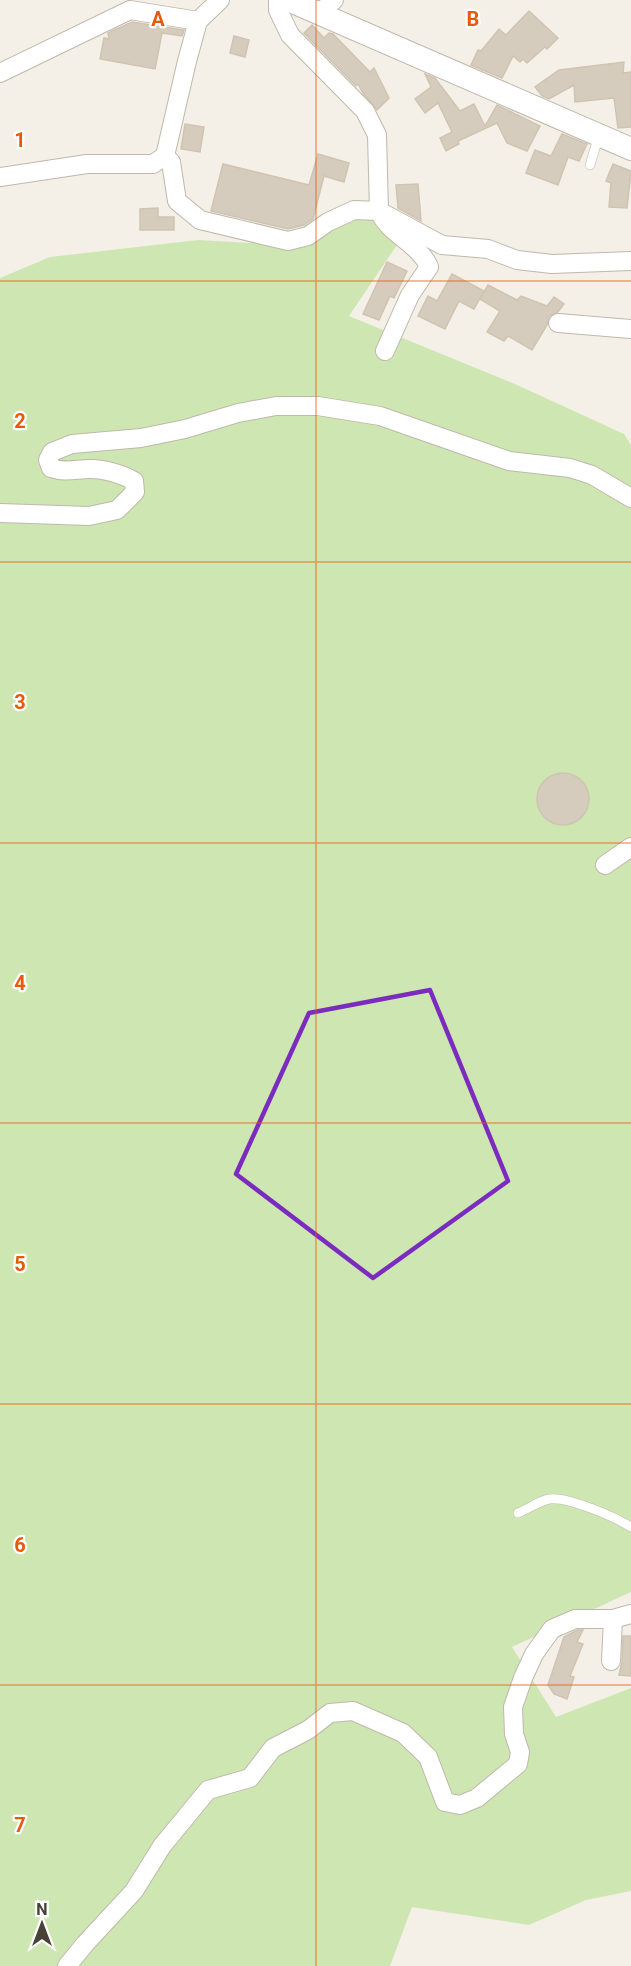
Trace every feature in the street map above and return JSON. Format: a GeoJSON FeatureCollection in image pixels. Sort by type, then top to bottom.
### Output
{"type":"FeatureCollection","features":[{"type":"Feature","properties":{"kind":"street"},"geometry":{"type":"LineString","coordinates":[[0,177],[87,164],[153,164],[165,156],[198,21],[220,0]]}},
{"type":"Feature","properties":{"kind":"street"},"geometry":{"type":"LineString","coordinates":[[278,0],[278,10],[290,35],[364,111],[377,135],[379,211],[383,221],[424,256],[429,267],[410,295],[384,351]]}},
{"type":"Feature","properties":{"kind":"street"},"geometry":{"type":"LineString","coordinates":[[288,0],[326,7],[631,149]]}},
{"type":"Feature","properties":{"kind":"street"},"geometry":{"type":"LineString","coordinates":[[0,73],[130,10],[198,21]]}},
{"type":"Feature","properties":{"kind":"street"},"geometry":{"type":"LineString","coordinates":[[165,156],[171,162],[177,201],[200,220],[288,240],[308,236],[328,222],[354,210],[379,211],[442,245],[488,249],[517,260],[552,264],[631,261]]}},
{"type":"Feature","properties":{"kind":"street"},"geometry":{"type":"LineString","coordinates":[[558,323],[631,329]]}},
{"type":"Feature","properties":{"kind":"street"},"geometry":{"type":"LineString","coordinates":[[0,513],[89,516],[117,510],[135,492],[134,481],[124,475],[92,469],[63,472],[51,468],[48,460],[52,452],[72,444],[141,438],[238,413],[276,406],[318,406],[380,416],[509,461],[570,468],[592,475],[631,498]]}},
{"type":"Feature","properties":{"kind":"street"},"geometry":{"type":"LineString","coordinates":[[605,865],[631,847]]}},
{"type":"Feature","properties":{"kind":"street"},"geometry":{"type":"LineString","coordinates":[[67,1966],[134,1891],[162,1846],[208,1790],[250,1778],[273,1748],[308,1730],[330,1713],[353,1710],[403,1733],[428,1757],[445,1802],[460,1805],[477,1798],[518,1764],[520,1752],[514,1734],[513,1707],[534,1654],[552,1629],[575,1619],[613,1619],[631,1614]]}},
{"type":"Feature","properties":{"kind":"street"},"geometry":{"type":"LineString","coordinates":[[611,1661],[613,1619]]}},
{"type":"Feature","properties":{"kind":"lane"},"geometry":{"type":"LineString","coordinates":[[590,165],[598,135]]}},
{"type":"Feature","properties":{"kind":"lane"},"geometry":{"type":"LineString","coordinates":[[518,1513],[551,1499],[582,1504],[631,1527]]}},
{"type":"Feature","properties":{"kind":"highlighted area"},"geometry":{"type":"Polygon","coordinates":[[[430,990],[508,1181],[373,1278],[236,1174],[309,1013],[430,990]]]}},
{"type":"Feature","properties":{"kind":"green space"},"geometry":{"type":"Polygon","coordinates":[[[369,214],[399,242],[349,316],[515,384],[624,434],[631,445],[631,1592],[512,1647],[556,1717],[631,1688],[631,1891],[586,1900],[529,1925],[412,1907],[390,1966],[0,1966],[0,278],[50,257],[198,240],[288,245],[338,223],[369,214]]]}},
{"type":"Feature","properties":{"kind":"building"},"geometry":{"type":"Polygon","coordinates":[[[529,11],[558,38],[547,49],[545,47],[527,63],[523,59],[520,62],[513,56],[502,78],[471,65],[478,50],[481,51],[499,29],[506,35],[529,11]]]}},
{"type":"Feature","properties":{"kind":"building"},"geometry":{"type":"Polygon","coordinates":[[[132,22],[184,30],[182,36],[162,33],[155,69],[100,59],[104,38],[109,39],[108,33],[132,22]]]}},
{"type":"Feature","properties":{"kind":"building"},"geometry":{"type":"Polygon","coordinates":[[[312,25],[324,38],[329,33],[333,34],[370,72],[374,68],[389,98],[377,110],[358,84],[356,86],[304,33],[312,25]]]}},
{"type":"Feature","properties":{"kind":"building"},"geometry":{"type":"Polygon","coordinates":[[[234,36],[249,40],[245,57],[230,53],[234,36]]]}},
{"type":"Feature","properties":{"kind":"building"},"geometry":{"type":"Polygon","coordinates":[[[624,62],[623,73],[631,72],[631,127],[618,128],[614,98],[575,102],[574,85],[549,99],[542,96],[535,87],[559,70],[624,62]]]}},
{"type":"Feature","properties":{"kind":"building"},"geometry":{"type":"Polygon","coordinates":[[[425,74],[435,78],[460,111],[474,104],[485,126],[497,105],[540,126],[527,151],[507,143],[497,123],[458,141],[459,144],[446,151],[440,138],[452,132],[438,103],[425,113],[415,99],[431,87],[425,74]]]}},
{"type":"Feature","properties":{"kind":"building"},"geometry":{"type":"Polygon","coordinates":[[[185,124],[204,127],[200,152],[181,149],[185,124]]]}},
{"type":"Feature","properties":{"kind":"building"},"geometry":{"type":"Polygon","coordinates":[[[562,134],[587,144],[579,161],[568,157],[558,185],[526,173],[535,150],[551,156],[562,134]]]}},
{"type":"Feature","properties":{"kind":"building"},"geometry":{"type":"Polygon","coordinates":[[[318,154],[349,163],[344,182],[324,176],[313,219],[304,225],[288,229],[211,211],[223,164],[309,185],[318,154]]]}},
{"type":"Feature","properties":{"kind":"building"},"geometry":{"type":"Polygon","coordinates":[[[613,164],[631,171],[627,208],[609,207],[611,183],[606,181],[613,164]]]}},
{"type":"Feature","properties":{"kind":"building"},"geometry":{"type":"Polygon","coordinates":[[[418,184],[421,221],[398,208],[396,185],[418,184]]]}},
{"type":"Feature","properties":{"kind":"building"},"geometry":{"type":"Polygon","coordinates":[[[158,208],[158,217],[174,217],[174,230],[140,230],[140,209],[158,208]]]}},
{"type":"Feature","properties":{"kind":"building"},"geometry":{"type":"Polygon","coordinates":[[[387,262],[407,271],[394,298],[390,296],[379,320],[363,314],[387,262]]]}},
{"type":"Feature","properties":{"kind":"building"},"geometry":{"type":"Polygon","coordinates":[[[452,274],[484,291],[474,309],[459,301],[445,329],[418,316],[428,296],[437,301],[452,274]]]}},
{"type":"Feature","properties":{"kind":"building"},"geometry":{"type":"Polygon","coordinates":[[[488,285],[517,300],[521,296],[547,306],[554,297],[564,304],[558,312],[549,316],[547,325],[532,350],[508,336],[504,341],[487,332],[500,311],[480,299],[488,285]]]}},
{"type":"Feature","properties":{"kind":"building"},"geometry":{"type":"Polygon","coordinates":[[[563,773],[573,775],[581,781],[587,789],[589,799],[587,809],[581,817],[573,823],[563,825],[553,823],[545,817],[539,809],[537,799],[539,789],[545,781],[553,775],[563,773]]]}},
{"type":"Feature","properties":{"kind":"building"},"geometry":{"type":"Polygon","coordinates":[[[577,1630],[583,1630],[577,1642],[583,1644],[570,1676],[574,1677],[567,1699],[554,1694],[548,1685],[564,1637],[577,1630]]]}},
{"type":"Feature","properties":{"kind":"building"},"geometry":{"type":"Polygon","coordinates":[[[623,1636],[631,1636],[631,1676],[619,1675],[623,1636]]]}}]}
